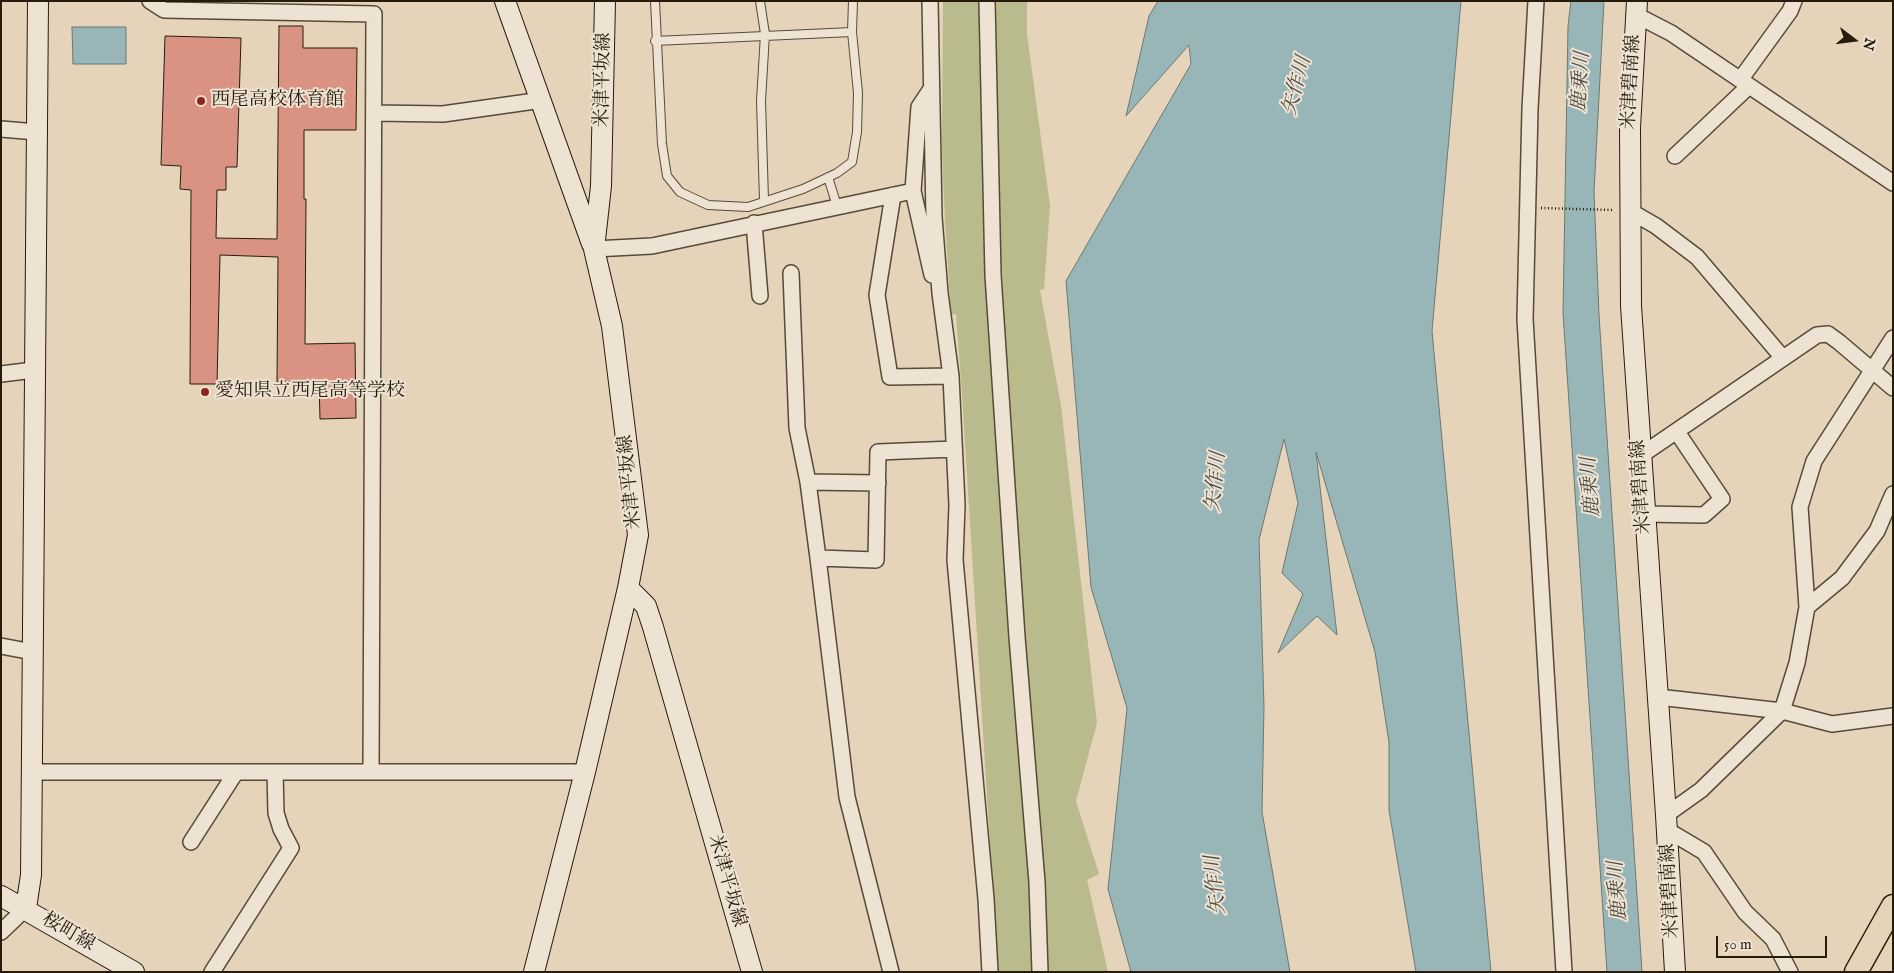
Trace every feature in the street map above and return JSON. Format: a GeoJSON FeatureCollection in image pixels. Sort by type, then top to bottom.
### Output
{"type":"FeatureCollection","features":[{"type":"Feature","properties":{"kind":"main road"},"geometry":{"type":"LineString","coordinates":[[26,908],[31,876],[38,1]]}},
{"type":"Feature","properties":{"kind":"main road"},"geometry":{"type":"LineString","coordinates":[[505,1],[594,249]]}},
{"type":"Feature","properties":{"kind":"main road","name":"米津平坂線"},"geometry":{"type":"LineString","coordinates":[[606,1],[601,186],[594,249],[612,326],[638,535],[628,588],[646,606],[653,627],[752,972]]}},
{"type":"Feature","properties":{"kind":"main road","name":"米津碧南線"},"geometry":{"type":"LineString","coordinates":[[1636,8],[1630,128],[1623,211],[1667,822],[1675,972]]}},
{"type":"Feature","properties":{"kind":"main road"},"geometry":{"type":"LineString","coordinates":[[534,972],[585,772],[628,588]]}},
{"type":"Feature","properties":{"kind":"main road","name":"桜町線"},"geometry":{"type":"LineString","coordinates":[[1,896],[26,908],[125,969]]}},
{"type":"Feature","properties":{"kind":"main road"},"geometry":{"type":"LineString","coordinates":[[1856,972],[1893,906]]}},
{"type":"Feature","properties":{"kind":"street"},"geometry":{"type":"LineString","coordinates":[[150,1],[164,10],[374,14],[371,772]]}},
{"type":"Feature","properties":{"kind":"street"},"geometry":{"type":"LineString","coordinates":[[930,1],[934,218],[940,292],[951,376],[957,506],[955,560],[986,899],[990,972]]}},
{"type":"Feature","properties":{"kind":"street"},"geometry":{"type":"LineString","coordinates":[[987,1],[993,275],[1016,628],[1037,882],[1040,972]]}},
{"type":"Feature","properties":{"kind":"street"},"geometry":{"type":"LineString","coordinates":[[1536,1],[1527,208],[1525,319],[1564,972]]}},
{"type":"Feature","properties":{"kind":"street"},"geometry":{"type":"LineString","coordinates":[[1675,156],[1745,83],[1790,11],[1794,1]]}},
{"type":"Feature","properties":{"kind":"street"},"geometry":{"type":"LineString","coordinates":[[1636,8],[1893,184]]}},
{"type":"Feature","properties":{"kind":"street"},"geometry":{"type":"LineString","coordinates":[[931,90],[919,107],[913,191],[930,271],[940,292]]}},
{"type":"Feature","properties":{"kind":"street"},"geometry":{"type":"LineString","coordinates":[[374,113],[443,114],[542,100]]}},
{"type":"Feature","properties":{"kind":"street"},"geometry":{"type":"LineString","coordinates":[[1,130],[37,132]]}},
{"type":"Feature","properties":{"kind":"street"},"geometry":{"type":"LineString","coordinates":[[594,249],[652,246],[913,191]]}},
{"type":"Feature","properties":{"kind":"street"},"geometry":{"type":"LineString","coordinates":[[892,195],[878,295],[890,376],[951,376]]}},
{"type":"Feature","properties":{"kind":"street"},"geometry":{"type":"LineString","coordinates":[[1623,211],[1656,226],[1697,257],[1783,358]]}},
{"type":"Feature","properties":{"kind":"street"},"geometry":{"type":"LineString","coordinates":[[754,223],[760,296]]}},
{"type":"Feature","properties":{"kind":"street"},"geometry":{"type":"LineString","coordinates":[[791,273],[797,428],[808,482],[847,797],[891,972]]}},
{"type":"Feature","properties":{"kind":"street"},"geometry":{"type":"LineString","coordinates":[[1640,456],[1817,335],[1828,334],[1853,352],[1893,388]]}},
{"type":"Feature","properties":{"kind":"street"},"geometry":{"type":"LineString","coordinates":[[1790,972],[1779,947],[1745,912],[1704,852],[1667,822],[1782,711],[1797,663],[1807,607],[1800,507],[1814,461],[1893,338]]}},
{"type":"Feature","properties":{"kind":"street"},"geometry":{"type":"LineString","coordinates":[[1,374],[34,370]]}},
{"type":"Feature","properties":{"kind":"street"},"geometry":{"type":"LineString","coordinates":[[1644,514],[1704,515],[1722,499],[1677,432]]}},
{"type":"Feature","properties":{"kind":"street"},"geometry":{"type":"LineString","coordinates":[[818,558],[876,560],[878,452],[954,449]]}},
{"type":"Feature","properties":{"kind":"street"},"geometry":{"type":"LineString","coordinates":[[808,482],[878,483]]}},
{"type":"Feature","properties":{"kind":"street"},"geometry":{"type":"LineString","coordinates":[[1807,607],[1842,578],[1877,531],[1893,494]]}},
{"type":"Feature","properties":{"kind":"street"},"geometry":{"type":"LineString","coordinates":[[1,646],[33,652]]}},
{"type":"Feature","properties":{"kind":"street"},"geometry":{"type":"LineString","coordinates":[[1658,698],[1782,711],[1832,724],[1893,716]]}},
{"type":"Feature","properties":{"kind":"street"},"geometry":{"type":"LineString","coordinates":[[32,772],[585,772]]}},
{"type":"Feature","properties":{"kind":"street"},"geometry":{"type":"LineString","coordinates":[[191,842],[236,772]]}},
{"type":"Feature","properties":{"kind":"street"},"geometry":{"type":"LineString","coordinates":[[212,972],[291,848],[276,813],[275,772]]}},
{"type":"Feature","properties":{"kind":"street"},"geometry":{"type":"LineString","coordinates":[[1,932],[26,908]]}},
{"type":"Feature","properties":{"kind":"lane"},"geometry":{"type":"LineString","coordinates":[[655,1],[655,41],[662,144],[667,176],[680,192],[708,205],[748,207],[764,200],[803,189],[828,177],[852,162],[856,140],[858,93],[852,32],[853,1]]}},
{"type":"Feature","properties":{"kind":"lane"},"geometry":{"type":"LineString","coordinates":[[760,1],[765,34],[761,101],[764,200]]}},
{"type":"Feature","properties":{"kind":"lane"},"geometry":{"type":"LineString","coordinates":[[655,41],[765,34],[852,32]]}},
{"type":"Feature","properties":{"kind":"lane"},"geometry":{"type":"LineString","coordinates":[[828,177],[837,206]]}},
{"type":"Feature","properties":{"kind":"path"},"geometry":{"type":"LineString","coordinates":[[1527,208],[1623,211]]}},
{"type":"Feature","properties":{"kind":"green space"},"geometry":{"type":"Polygon","coordinates":[[[943,1],[1027,1],[1027,34],[1050,206],[1044,289],[1040,290],[1061,406],[1097,723],[1076,801],[1099,874],[1087,880],[1108,972],[998,972],[962,394],[956,314],[951,315],[945,220],[942,152],[943,1]]]}},
{"type":"Feature","properties":{"kind":"water","name":"矢作川"},"geometry":{"type":"Polygon","coordinates":[[[1158,1],[1461,1],[1432,331],[1491,972],[1416,972],[1389,810],[1389,742],[1375,652],[1316,452],[1337,635],[1317,616],[1278,653],[1303,594],[1282,573],[1298,503],[1284,439],[1259,540],[1264,706],[1262,812],[1290,972],[1131,972],[1108,889],[1127,708],[1091,587],[1066,281],[1191,64],[1189,45],[1126,116],[1149,16],[1158,1]]]}},
{"type":"Feature","properties":{"kind":"water","name":"鹿乗川"},"geometry":{"type":"Polygon","coordinates":[[[1571,1],[1604,1],[1594,192],[1599,315],[1642,972],[1607,972],[1563,313],[1568,26],[1571,1]]]}},
{"type":"Feature","properties":{"kind":"water"},"geometry":{"type":"Polygon","coordinates":[[[72,27],[126,27],[126,64],[73,64],[72,27]]]}},
{"type":"Feature","properties":{"kind":"building"},"geometry":{"type":"Polygon","coordinates":[[[279,26],[303,26],[303,48],[357,48],[356,130],[304,130],[304,199],[306,199],[305,344],[355,343],[356,418],[320,419],[319,382],[277,382],[278,257],[220,255],[217,384],[190,384],[191,190],[180,189],[181,166],[161,165],[165,36],[241,38],[237,167],[226,167],[226,190],[217,190],[216,238],[277,239],[279,26]]]}},
{"type":"Feature","properties":{"kind":"place","name":"西尾高校体育館"},"geometry":{"type":"Point","coordinates":[201,101]}},
{"type":"Feature","properties":{"kind":"place","name":"愛知県立西尾高等学校"},"geometry":{"type":"Point","coordinates":[205,392]}}]}
